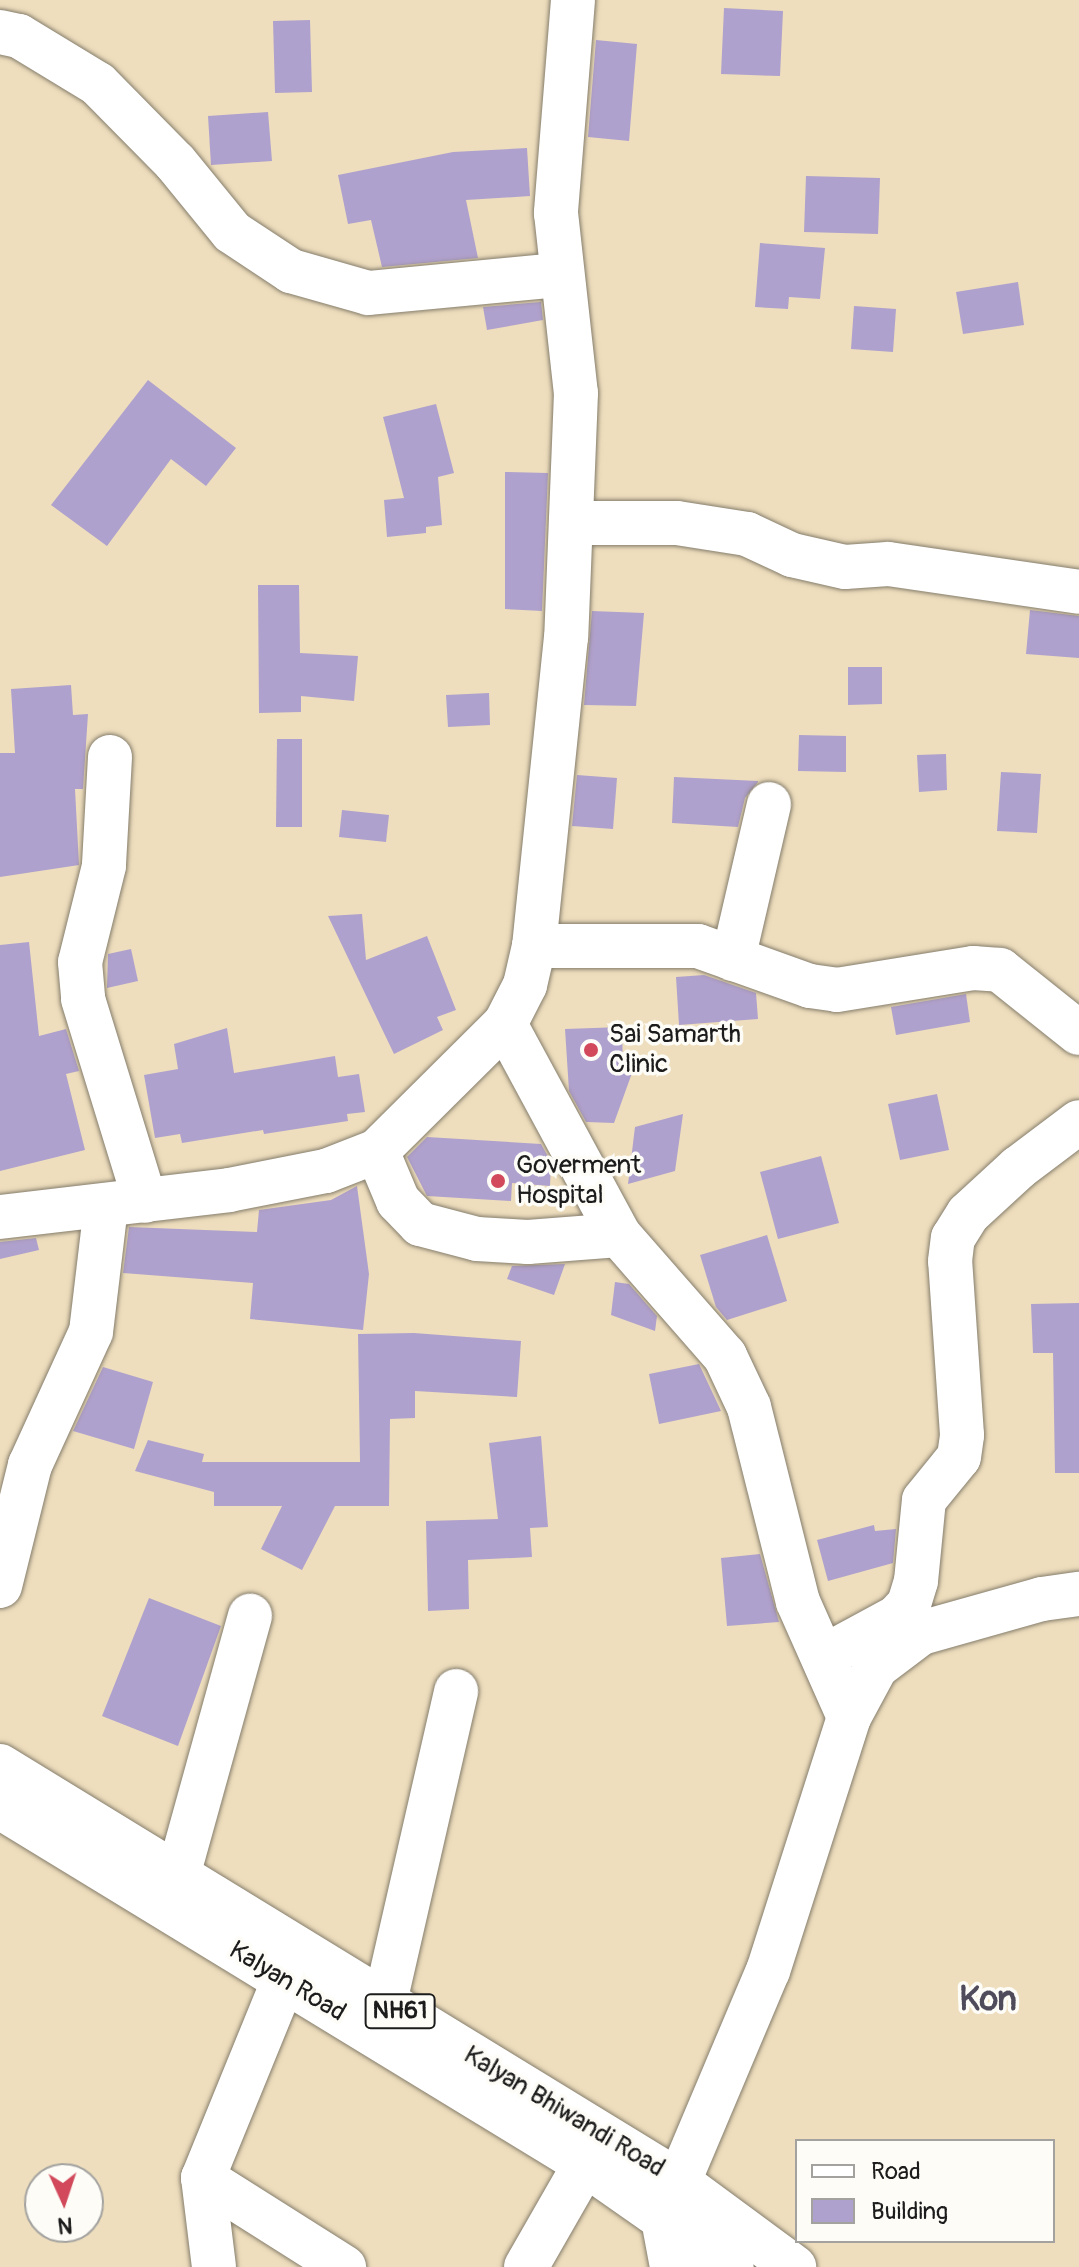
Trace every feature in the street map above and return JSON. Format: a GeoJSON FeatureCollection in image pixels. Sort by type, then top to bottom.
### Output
{"type":"FeatureCollection","features":[{"type":"Feature","properties":{"kind":"main road"},"geometry":{"type":"LineString","coordinates":[[0,1217],[125,1204],[326,1171],[377,1151],[505,1024],[525,985],[534,946],[573,523],[576,393],[560,275],[556,213],[573,0]]}},
{"type":"Feature","properties":{"kind":"main road"},"geometry":{"type":"LineString","coordinates":[[0,32],[19,36],[98,84],[175,162],[232,232],[291,271],[368,293],[560,275]]}},
{"type":"Feature","properties":{"kind":"main road"},"geometry":{"type":"LineString","coordinates":[[573,523],[677,523],[747,534],[792,555],[845,567],[888,564],[1079,592]]}},
{"type":"Feature","properties":{"kind":"main road"},"geometry":{"type":"LineString","coordinates":[[0,1586],[30,1465],[91,1332],[125,1204],[83,999],[80,962],[104,866],[110,757]]}},
{"type":"Feature","properties":{"kind":"main road"},"geometry":{"type":"LineString","coordinates":[[733,959],[769,804]]}},
{"type":"Feature","properties":{"kind":"main road"},"geometry":{"type":"LineString","coordinates":[[534,946],[698,946],[810,986],[837,990],[973,968],[1000,970],[1079,1033]]}},
{"type":"Feature","properties":{"kind":"main road"},"geometry":{"type":"LineString","coordinates":[[505,1024],[619,1235],[725,1356],[749,1407],[798,1602],[849,1717]]}},
{"type":"Feature","properties":{"kind":"main road"},"geometry":{"type":"LineString","coordinates":[[823,1657],[897,1617],[909,1604],[916,1581],[924,1500],[959,1457],[962,1435],[950,1261],[953,1238],[968,1214],[1018,1168],[1079,1122]]}},
{"type":"Feature","properties":{"kind":"main road"},"geometry":{"type":"LineString","coordinates":[[377,1151],[398,1201],[420,1224],[477,1239],[515,1241],[619,1235]]}},
{"type":"Feature","properties":{"kind":"main road"},"geometry":{"type":"LineString","coordinates":[[672,2267],[670,2200],[768,1971],[849,1717],[876,1667],[921,1633],[1042,1599],[1079,1594]]}},
{"type":"Feature","properties":{"kind":"main road"},"geometry":{"type":"LineString","coordinates":[[179,1872],[250,1616]]}},
{"type":"Feature","properties":{"kind":"main road"},"geometry":{"type":"LineString","coordinates":[[385,2002],[456,1691]]}},
{"type":"Feature","properties":{"kind":"main road","name":"Kalyan Bhiwandi Road"},"geometry":{"type":"LineString","coordinates":[[0,1766],[179,1872],[385,2002],[670,2200],[794,2267]]}},
{"type":"Feature","properties":{"kind":"main road","name":"Kalyan Road"},"geometry":{"type":"LineString","coordinates":[[0,1807],[585,2164],[670,2200],[732,2267]]}},
{"type":"Feature","properties":{"kind":"main road"},"geometry":{"type":"LineString","coordinates":[[214,2267],[203,2178],[284,1980]]}},
{"type":"Feature","properties":{"kind":"main road"},"geometry":{"type":"LineString","coordinates":[[526,2267],[585,2164]]}},
{"type":"Feature","properties":{"kind":"main road"},"geometry":{"type":"LineString","coordinates":[[203,2178],[344,2267]]}},
{"type":"Feature","properties":{"kind":"building"},"geometry":{"type":"Polygon","coordinates":[[[724,8],[783,11],[780,76],[721,74],[724,8]]]}},
{"type":"Feature","properties":{"kind":"building"},"geometry":{"type":"Polygon","coordinates":[[[310,20],[312,92],[275,93],[273,21],[310,20]]]}},
{"type":"Feature","properties":{"kind":"building"},"geometry":{"type":"Polygon","coordinates":[[[596,40],[637,44],[629,141],[588,137],[596,40]]]}},
{"type":"Feature","properties":{"kind":"building"},"geometry":{"type":"Polygon","coordinates":[[[268,112],[272,161],[211,165],[208,116],[268,112]]]}},
{"type":"Feature","properties":{"kind":"building"},"geometry":{"type":"Polygon","coordinates":[[[527,148],[530,196],[466,200],[478,258],[382,267],[371,220],[348,224],[338,175],[453,152],[527,148]]]}},
{"type":"Feature","properties":{"kind":"building"},"geometry":{"type":"Polygon","coordinates":[[[806,176],[880,178],[878,234],[804,232],[806,176]]]}},
{"type":"Feature","properties":{"kind":"building"},"geometry":{"type":"Polygon","coordinates":[[[760,243],[825,248],[820,299],[789,297],[788,309],[755,307],[760,243]]]}},
{"type":"Feature","properties":{"kind":"building"},"geometry":{"type":"Polygon","coordinates":[[[1018,282],[1024,325],[963,334],[956,292],[1018,282]]]}},
{"type":"Feature","properties":{"kind":"building"},"geometry":{"type":"Polygon","coordinates":[[[541,302],[543,320],[487,330],[483,307],[541,302]]]}},
{"type":"Feature","properties":{"kind":"building"},"geometry":{"type":"Polygon","coordinates":[[[854,306],[896,309],[893,352],[851,349],[854,306]]]}},
{"type":"Feature","properties":{"kind":"building"},"geometry":{"type":"Polygon","coordinates":[[[148,380],[236,448],[206,486],[171,459],[107,546],[51,505],[148,380]]]}},
{"type":"Feature","properties":{"kind":"building"},"geometry":{"type":"Polygon","coordinates":[[[436,404],[454,473],[438,477],[442,525],[426,527],[426,533],[387,537],[384,500],[404,498],[383,417],[436,404]]]}},
{"type":"Feature","properties":{"kind":"building"},"geometry":{"type":"Polygon","coordinates":[[[505,472],[548,473],[542,611],[505,609],[505,472]]]}},
{"type":"Feature","properties":{"kind":"building"},"geometry":{"type":"Polygon","coordinates":[[[258,585],[299,585],[300,653],[358,656],[354,701],[301,696],[301,712],[259,713],[258,585]]]}},
{"type":"Feature","properties":{"kind":"building"},"geometry":{"type":"Polygon","coordinates":[[[1030,610],[1079,616],[1079,658],[1026,654],[1030,610]]]}},
{"type":"Feature","properties":{"kind":"building"},"geometry":{"type":"Polygon","coordinates":[[[592,611],[644,613],[636,706],[584,705],[592,611]]]}},
{"type":"Feature","properties":{"kind":"building"},"geometry":{"type":"Polygon","coordinates":[[[848,667],[882,667],[882,704],[848,705],[848,667]]]}},
{"type":"Feature","properties":{"kind":"building"},"geometry":{"type":"Polygon","coordinates":[[[71,685],[73,715],[88,714],[83,789],[75,789],[79,865],[0,877],[0,753],[15,753],[11,689],[71,685]]]}},
{"type":"Feature","properties":{"kind":"building"},"geometry":{"type":"Polygon","coordinates":[[[489,693],[490,725],[448,727],[446,695],[489,693]]]}},
{"type":"Feature","properties":{"kind":"building"},"geometry":{"type":"Polygon","coordinates":[[[799,735],[846,736],[846,772],[798,771],[799,735]]]}},
{"type":"Feature","properties":{"kind":"building"},"geometry":{"type":"Polygon","coordinates":[[[277,739],[302,739],[302,827],[276,827],[277,739]]]}},
{"type":"Feature","properties":{"kind":"building"},"geometry":{"type":"Polygon","coordinates":[[[946,754],[947,790],[919,792],[917,755],[946,754]]]}},
{"type":"Feature","properties":{"kind":"building"},"geometry":{"type":"Polygon","coordinates":[[[1001,772],[1041,774],[1037,833],[997,831],[1001,772]]]}},
{"type":"Feature","properties":{"kind":"building"},"geometry":{"type":"Polygon","coordinates":[[[577,775],[617,778],[613,829],[572,826],[577,775]]]}},
{"type":"Feature","properties":{"kind":"building"},"geometry":{"type":"Polygon","coordinates":[[[674,777],[758,782],[745,798],[738,827],[672,823],[674,777]]]}},
{"type":"Feature","properties":{"kind":"building"},"geometry":{"type":"Polygon","coordinates":[[[342,810],[389,815],[386,842],[339,837],[342,810]]]}},
{"type":"Feature","properties":{"kind":"building"},"geometry":{"type":"Polygon","coordinates":[[[362,914],[366,960],[427,936],[456,1010],[437,1017],[443,1030],[394,1054],[328,916],[362,914]]]}},
{"type":"Feature","properties":{"kind":"building"},"geometry":{"type":"Polygon","coordinates":[[[29,942],[39,1036],[66,1029],[79,1071],[66,1074],[85,1150],[0,1171],[0,945],[29,942]]]}},
{"type":"Feature","properties":{"kind":"building"},"geometry":{"type":"Polygon","coordinates":[[[131,949],[138,981],[107,988],[108,954],[131,949]]]}},
{"type":"Feature","properties":{"kind":"building"},"geometry":{"type":"Polygon","coordinates":[[[704,975],[756,993],[758,1019],[679,1025],[676,977],[704,975]]]}},
{"type":"Feature","properties":{"kind":"building"},"geometry":{"type":"Polygon","coordinates":[[[966,994],[970,1022],[896,1035],[891,1007],[966,994]]]}},
{"type":"Feature","properties":{"kind":"building"},"geometry":{"type":"Polygon","coordinates":[[[622,1027],[623,1072],[632,1073],[614,1123],[586,1122],[569,1091],[565,1029],[622,1027]]]}},
{"type":"Feature","properties":{"kind":"building"},"geometry":{"type":"Polygon","coordinates":[[[227,1028],[234,1073],[335,1056],[338,1077],[359,1074],[365,1112],[347,1114],[348,1121],[264,1134],[263,1130],[182,1143],[180,1134],[155,1138],[144,1075],[178,1069],[174,1044],[227,1028]]]}},
{"type":"Feature","properties":{"kind":"building"},"geometry":{"type":"Polygon","coordinates":[[[937,1094],[949,1150],[900,1160],[888,1104],[937,1094]]]}},
{"type":"Feature","properties":{"kind":"building"},"geometry":{"type":"Polygon","coordinates":[[[683,1114],[675,1171],[628,1184],[635,1127],[683,1114]]]}},
{"type":"Feature","properties":{"kind":"building"},"geometry":{"type":"Polygon","coordinates":[[[427,1137],[541,1144],[551,1162],[550,1186],[512,1183],[511,1201],[427,1196],[407,1157],[427,1137]]]}},
{"type":"Feature","properties":{"kind":"building"},"geometry":{"type":"Polygon","coordinates":[[[821,1156],[839,1223],[778,1239],[760,1172],[821,1156]]]}},
{"type":"Feature","properties":{"kind":"building"},"geometry":{"type":"Polygon","coordinates":[[[357,1186],[369,1274],[363,1330],[250,1319],[253,1283],[123,1273],[129,1227],[257,1232],[259,1210],[331,1200],[357,1186]]]}},
{"type":"Feature","properties":{"kind":"building"},"geometry":{"type":"Polygon","coordinates":[[[767,1235],[787,1301],[727,1320],[716,1307],[700,1255],[767,1235]]]}},
{"type":"Feature","properties":{"kind":"building"},"geometry":{"type":"Polygon","coordinates":[[[36,1238],[39,1250],[0,1259],[0,1242],[36,1238]]]}},
{"type":"Feature","properties":{"kind":"building"},"geometry":{"type":"Polygon","coordinates":[[[565,1264],[554,1295],[507,1279],[512,1266],[565,1264]]]}},
{"type":"Feature","properties":{"kind":"building"},"geometry":{"type":"Polygon","coordinates":[[[615,1282],[629,1284],[657,1316],[655,1331],[611,1315],[615,1282]]]}},
{"type":"Feature","properties":{"kind":"building"},"geometry":{"type":"Polygon","coordinates":[[[1079,1303],[1079,1473],[1055,1473],[1053,1353],[1033,1353],[1031,1304],[1079,1303]]]}},
{"type":"Feature","properties":{"kind":"building"},"geometry":{"type":"Polygon","coordinates":[[[414,1333],[521,1341],[517,1397],[415,1391],[415,1418],[390,1419],[389,1506],[335,1506],[302,1570],[261,1549],[282,1506],[214,1506],[214,1492],[135,1471],[148,1440],[204,1454],[202,1462],[360,1462],[358,1334],[414,1333]]]}},
{"type":"Feature","properties":{"kind":"building"},"geometry":{"type":"Polygon","coordinates":[[[699,1364],[721,1411],[659,1424],[649,1374],[699,1364]]]}},
{"type":"Feature","properties":{"kind":"building"},"geometry":{"type":"Polygon","coordinates":[[[103,1367],[153,1382],[134,1449],[73,1431],[103,1367]]]}},
{"type":"Feature","properties":{"kind":"building"},"geometry":{"type":"Polygon","coordinates":[[[541,1436],[548,1527],[530,1528],[532,1557],[468,1560],[469,1609],[428,1611],[426,1521],[498,1519],[489,1443],[541,1436]]]}},
{"type":"Feature","properties":{"kind":"building"},"geometry":{"type":"Polygon","coordinates":[[[874,1525],[875,1531],[896,1529],[893,1563],[828,1581],[817,1540],[874,1525]]]}},
{"type":"Feature","properties":{"kind":"building"},"geometry":{"type":"Polygon","coordinates":[[[760,1554],[779,1622],[727,1626],[721,1558],[760,1554]]]}},
{"type":"Feature","properties":{"kind":"building"},"geometry":{"type":"Polygon","coordinates":[[[149,1598],[221,1626],[178,1746],[102,1716],[149,1598]]]}},
{"type":"Feature","properties":{"kind":"place","name":"Sai Samarth Clinic"},"geometry":{"type":"Point","coordinates":[591,1050]}},
{"type":"Feature","properties":{"kind":"place","name":"Goverment Hospital"},"geometry":{"type":"Point","coordinates":[498,1181]}},
{"type":"Feature","properties":{"kind":"district","name":"Kon"},"geometry":{"type":"Point","coordinates":[988,2000]}}]}
